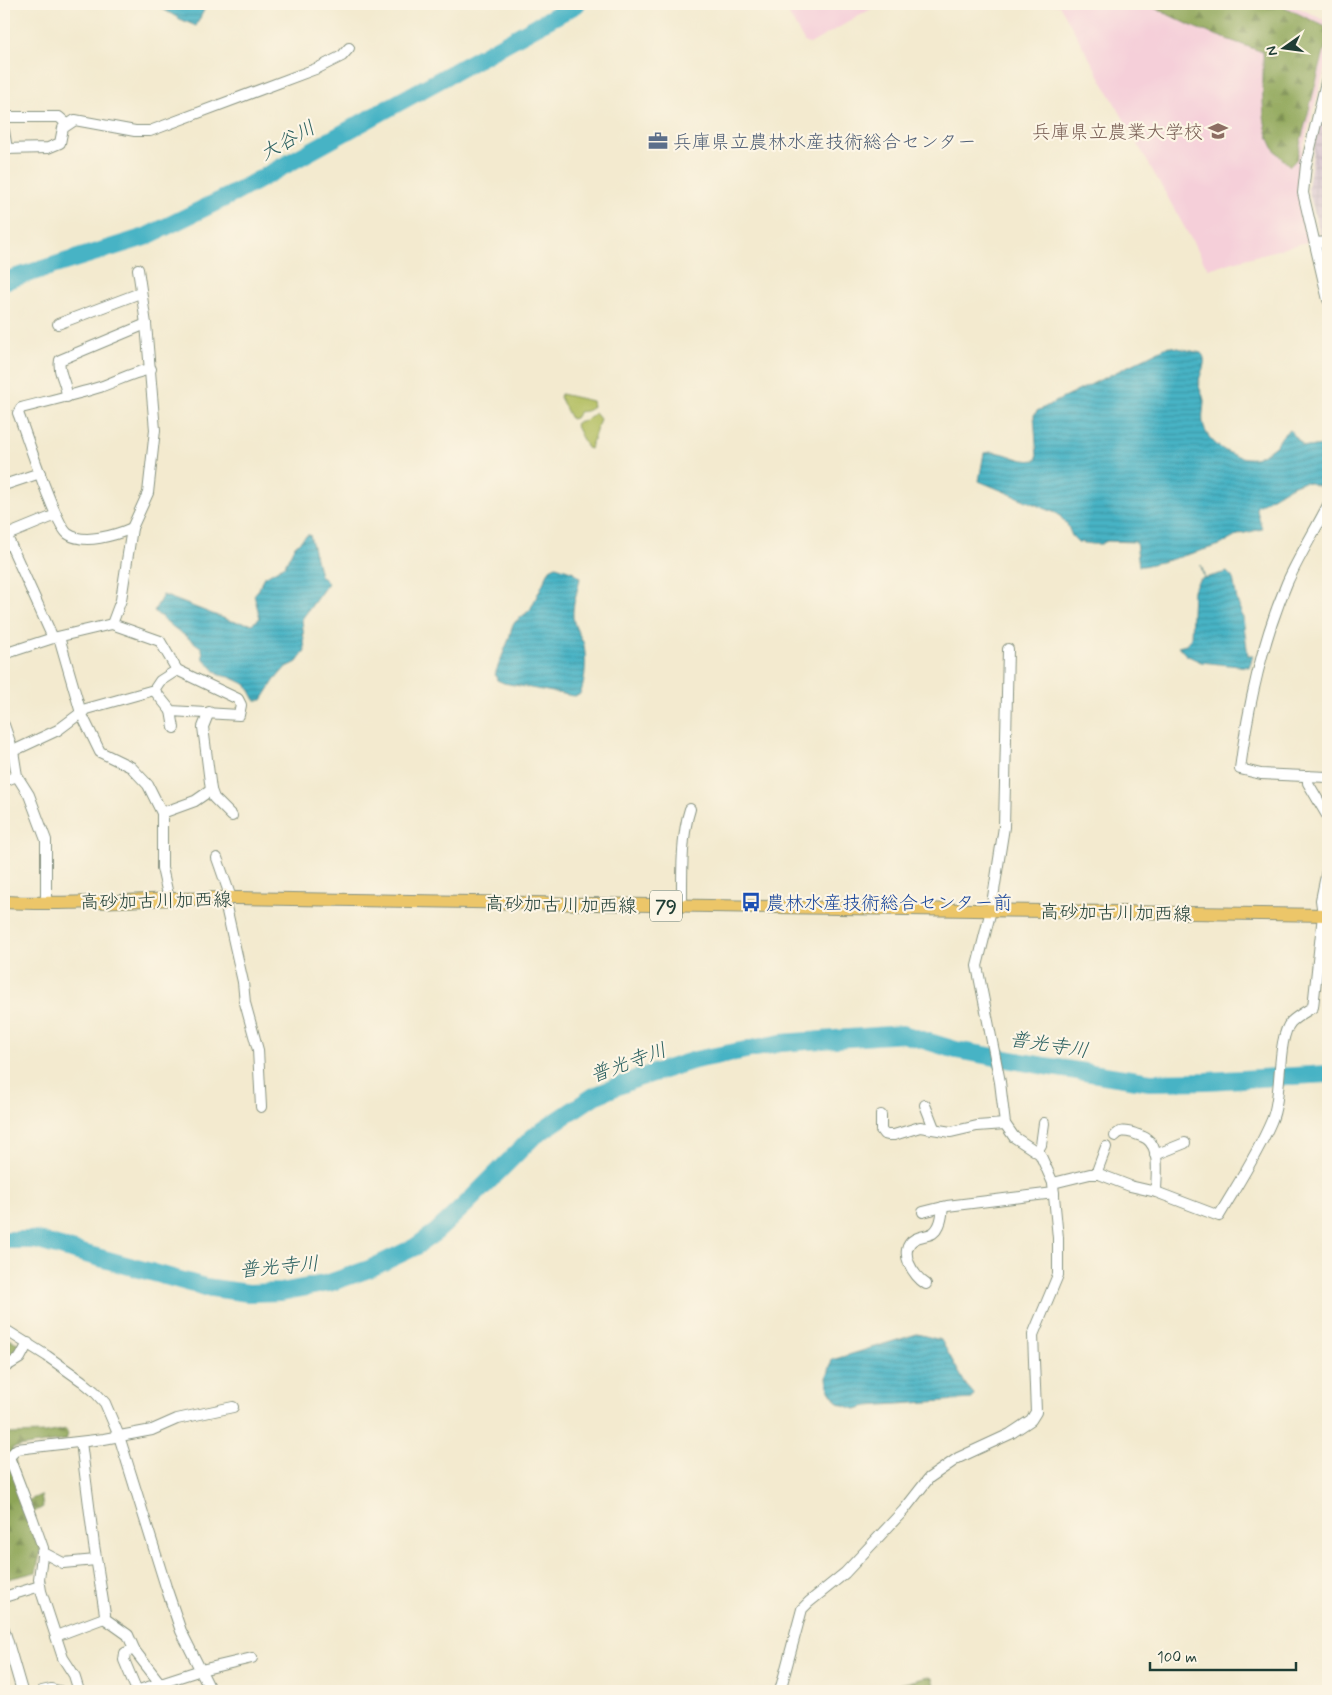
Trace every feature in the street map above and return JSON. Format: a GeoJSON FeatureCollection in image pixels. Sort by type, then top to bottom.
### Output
{"type":"FeatureCollection","features":[{"type":"Feature","properties":{"kind":"main road","name":"高砂加古川加西線"},"geometry":{"type":"LineString","coordinates":[[4,902],[46,903],[227,898],[1325,915]]}},
{"type":"Feature","properties":{"kind":"street"},"geometry":{"type":"LineString","coordinates":[[4,131],[6,149],[48,148],[60,143],[63,128],[75,120],[150,131],[318,68],[342,56],[349,48]]}},
{"type":"Feature","properties":{"kind":"street"},"geometry":{"type":"LineString","coordinates":[[1328,74],[1306,165],[1303,193],[1328,300]]}},
{"type":"Feature","properties":{"kind":"street"},"geometry":{"type":"LineString","coordinates":[[4,118],[59,117],[68,124]]}},
{"type":"Feature","properties":{"kind":"street"},"geometry":{"type":"LineString","coordinates":[[1315,242],[1328,242]]}},
{"type":"Feature","properties":{"kind":"street"},"geometry":{"type":"LineString","coordinates":[[112,624],[121,600],[132,528],[148,493],[155,430],[151,369],[138,269]]}},
{"type":"Feature","properties":{"kind":"street"},"geometry":{"type":"LineString","coordinates":[[58,324],[140,292]]}},
{"type":"Feature","properties":{"kind":"street"},"geometry":{"type":"LineString","coordinates":[[67,397],[67,388],[58,366],[60,360],[146,324]]}},
{"type":"Feature","properties":{"kind":"street"},"geometry":{"type":"LineString","coordinates":[[132,528],[113,536],[80,538],[67,534],[56,515],[18,413],[22,408],[67,397],[122,379],[139,371],[151,369]]}},
{"type":"Feature","properties":{"kind":"street"},"geometry":{"type":"LineString","coordinates":[[4,485],[40,474]]}},
{"type":"Feature","properties":{"kind":"street"},"geometry":{"type":"LineString","coordinates":[[1328,505],[1288,582],[1262,650],[1244,738],[1240,769],[1261,774],[1328,777]]}},
{"type":"Feature","properties":{"kind":"street"},"geometry":{"type":"LineString","coordinates":[[56,515],[5,532],[56,638],[81,713],[100,752],[131,767],[148,785],[162,813],[162,868],[169,899]]}},
{"type":"Feature","properties":{"kind":"street"},"geometry":{"type":"LineString","coordinates":[[4,654],[112,624],[160,641],[177,670],[238,699],[241,705],[238,715],[170,711]]}},
{"type":"Feature","properties":{"kind":"street"},"geometry":{"type":"LineString","coordinates":[[780,1691],[802,1609],[845,1573],[904,1510],[929,1478],[958,1458],[1010,1434],[1031,1420],[1036,1412],[1033,1335],[1058,1275],[1058,1238],[1053,1188],[1046,1164],[1040,1154],[1014,1137],[1005,1124],[992,1037],[977,966],[991,910],[1004,827],[1008,649]]}},
{"type":"Feature","properties":{"kind":"street"},"geometry":{"type":"LineString","coordinates":[[13,751],[58,730],[86,709],[154,690],[160,681],[177,670]]}},
{"type":"Feature","properties":{"kind":"street"},"geometry":{"type":"LineString","coordinates":[[154,690],[170,711],[174,728]]}},
{"type":"Feature","properties":{"kind":"street"},"geometry":{"type":"LineString","coordinates":[[209,712],[203,727],[211,790],[214,798],[232,816]]}},
{"type":"Feature","properties":{"kind":"street"},"geometry":{"type":"LineString","coordinates":[[4,725],[13,751],[17,776],[29,795],[46,840],[46,903]]}},
{"type":"Feature","properties":{"kind":"street"},"geometry":{"type":"LineString","coordinates":[[4,781],[17,776]]}},
{"type":"Feature","properties":{"kind":"street"},"geometry":{"type":"LineString","coordinates":[[1308,776],[1308,783],[1328,817]]}},
{"type":"Feature","properties":{"kind":"street"},"geometry":{"type":"LineString","coordinates":[[162,813],[195,801],[211,790]]}},
{"type":"Feature","properties":{"kind":"street"},"geometry":{"type":"LineString","coordinates":[[682,906],[682,872],[687,818],[690,809]]}},
{"type":"Feature","properties":{"kind":"street"},"geometry":{"type":"LineString","coordinates":[[217,858],[227,898],[243,982],[245,1003],[258,1050],[261,1107]]}},
{"type":"Feature","properties":{"kind":"street"},"geometry":{"type":"LineString","coordinates":[[923,1212],[1053,1188],[1096,1174],[1130,1186],[1156,1192],[1219,1216],[1272,1121],[1278,1093],[1285,1034],[1291,1022],[1313,1007],[1325,915],[1321,900],[1328,866]]}},
{"type":"Feature","properties":{"kind":"street"},"geometry":{"type":"LineString","coordinates":[[925,1105],[934,1128]]}},
{"type":"Feature","properties":{"kind":"street"},"geometry":{"type":"LineString","coordinates":[[880,1115],[881,1130],[888,1136],[920,1126],[951,1132],[977,1126],[1005,1124]]}},
{"type":"Feature","properties":{"kind":"street"},"geometry":{"type":"LineString","coordinates":[[1037,1151],[1041,1145],[1044,1123]]}},
{"type":"Feature","properties":{"kind":"street"},"geometry":{"type":"LineString","coordinates":[[1115,1136],[1118,1132],[1123,1131],[1146,1138],[1152,1143],[1156,1155],[1156,1192]]}},
{"type":"Feature","properties":{"kind":"street"},"geometry":{"type":"LineString","coordinates":[[1156,1155],[1185,1143]]}},
{"type":"Feature","properties":{"kind":"street"},"geometry":{"type":"LineString","coordinates":[[1096,1174],[1106,1147]]}},
{"type":"Feature","properties":{"kind":"street"},"geometry":{"type":"LineString","coordinates":[[926,1284],[918,1279],[911,1268],[907,1253],[908,1247],[915,1238],[934,1232],[940,1222],[943,1207]]}},
{"type":"Feature","properties":{"kind":"street"},"geometry":{"type":"LineString","coordinates":[[4,1329],[28,1343],[94,1391],[105,1403],[119,1436],[181,1631],[211,1691]]}},
{"type":"Feature","properties":{"kind":"street"},"geometry":{"type":"LineString","coordinates":[[5,1366],[20,1358],[28,1343]]}},
{"type":"Feature","properties":{"kind":"street"},"geometry":{"type":"LineString","coordinates":[[79,1691],[74,1675],[63,1658],[40,1586],[39,1579],[43,1548],[9,1457],[17,1449],[81,1442],[152,1430],[177,1419],[233,1407]]}},
{"type":"Feature","properties":{"kind":"street"},"geometry":{"type":"LineString","coordinates":[[81,1442],[104,1618],[128,1635],[134,1649],[163,1687]]}},
{"type":"Feature","properties":{"kind":"street"},"geometry":{"type":"LineString","coordinates":[[42,1552],[63,1563],[96,1560]]}},
{"type":"Feature","properties":{"kind":"street"},"geometry":{"type":"LineString","coordinates":[[4,1597],[40,1586]]}},
{"type":"Feature","properties":{"kind":"street"},"geometry":{"type":"LineString","coordinates":[[56,1636],[104,1618]]}},
{"type":"Feature","properties":{"kind":"street"},"geometry":{"type":"LineString","coordinates":[[4,1629],[22,1691]]}},
{"type":"Feature","properties":{"kind":"street"},"geometry":{"type":"LineString","coordinates":[[134,1649],[125,1653],[124,1660],[136,1691],[163,1687],[200,1670],[252,1658]]}},
{"type":"Feature","properties":{"kind":"street"},"geometry":{"type":"LineString","coordinates":[[42,1691],[52,1689],[60,1691]]}},
{"type":"Feature","properties":{"kind":"shaded area"},"geometry":{"type":"Polygon","coordinates":[[[783,4],[900,4],[878,5],[810,44],[805,43],[783,4]]]}},
{"type":"Feature","properties":{"kind":"shaded area","name":"兵庫県立農業大学校"},"geometry":{"type":"Polygon","coordinates":[[[1051,4],[1291,4],[1328,22],[1328,58],[1303,147],[1297,190],[1310,241],[1208,269],[1060,6],[1051,4]]]}},
{"type":"Feature","properties":{"kind":"shaded area"},"geometry":{"type":"Polygon","coordinates":[[[1328,79],[1328,236],[1320,234],[1308,188],[1328,79]]]}},
{"type":"Feature","properties":{"kind":"green space"},"geometry":{"type":"Polygon","coordinates":[[[1146,4],[1278,4],[1328,28],[1328,37],[1297,159],[1290,166],[1276,152],[1270,142],[1267,130],[1263,104],[1263,52],[1196,28],[1146,4]]]}},
{"type":"Feature","properties":{"kind":"green space"},"geometry":{"type":"Polygon","coordinates":[[[561,394],[592,401],[593,406],[588,410],[579,412],[575,418],[571,419],[560,397],[561,394]]]}},
{"type":"Feature","properties":{"kind":"green space"},"geometry":{"type":"Polygon","coordinates":[[[595,413],[600,419],[590,449],[587,448],[575,424],[579,421],[584,421],[595,413]]]}},
{"type":"Feature","properties":{"kind":"green space"},"geometry":{"type":"Polygon","coordinates":[[[4,1339],[9,1339],[22,1345],[19,1358],[4,1365],[4,1339]]]}},
{"type":"Feature","properties":{"kind":"green space"},"geometry":{"type":"Polygon","coordinates":[[[66,1429],[68,1434],[66,1440],[12,1448],[25,1502],[41,1495],[43,1507],[29,1515],[41,1550],[36,1572],[4,1580],[4,1431],[5,1434],[46,1433],[66,1429]]]}},
{"type":"Feature","properties":{"kind":"green space"},"geometry":{"type":"Polygon","coordinates":[[[928,1677],[932,1678],[936,1691],[872,1691],[928,1677]]]}},
{"type":"Feature","properties":{"kind":"water"},"geometry":{"type":"Polygon","coordinates":[[[154,4],[207,4],[196,26],[154,4]]]}},
{"type":"Feature","properties":{"kind":"water"},"geometry":{"type":"Polygon","coordinates":[[[1169,346],[1201,353],[1203,356],[1204,363],[1199,384],[1204,400],[1203,424],[1211,440],[1232,454],[1247,458],[1254,458],[1273,448],[1284,434],[1290,430],[1303,446],[1328,444],[1328,487],[1306,482],[1294,485],[1256,507],[1262,529],[1240,534],[1220,545],[1169,560],[1139,566],[1136,542],[1107,541],[1101,544],[1093,544],[1078,542],[1072,536],[1067,524],[1058,514],[979,481],[984,453],[998,453],[1029,461],[1036,460],[1034,415],[1037,411],[1169,346]]]}},
{"type":"Feature","properties":{"kind":"water"},"geometry":{"type":"Polygon","coordinates":[[[307,535],[310,535],[320,575],[328,583],[302,619],[305,651],[297,662],[285,668],[262,700],[255,700],[247,685],[230,677],[219,675],[203,658],[202,648],[154,611],[163,595],[231,621],[252,624],[260,618],[254,595],[259,589],[263,578],[285,565],[294,547],[307,535]]]}},
{"type":"Feature","properties":{"kind":"water"},"geometry":{"type":"Polygon","coordinates":[[[1201,565],[1205,578],[1227,572],[1233,578],[1243,618],[1248,656],[1253,656],[1249,667],[1201,662],[1186,655],[1178,646],[1186,644],[1191,638],[1193,590],[1199,580],[1204,578],[1201,565]]]}},
{"type":"Feature","properties":{"kind":"water"},"geometry":{"type":"Polygon","coordinates":[[[556,566],[574,572],[580,578],[574,602],[573,617],[583,642],[585,669],[581,691],[579,695],[574,696],[504,683],[497,680],[495,674],[512,627],[515,622],[530,610],[550,569],[556,566]]]}},
{"type":"Feature","properties":{"kind":"water"},"geometry":{"type":"Polygon","coordinates":[[[917,1334],[941,1340],[966,1385],[974,1394],[972,1399],[868,1406],[855,1409],[838,1403],[829,1390],[827,1378],[832,1360],[917,1334]]]}},
{"type":"Feature","properties":{"kind":"waterway","name":"大谷川"},"geometry":{"type":"LineString","coordinates":[[4,281],[145,237],[233,194],[577,4]]}},
{"type":"Feature","properties":{"kind":"waterway","name":"普光寺川"},"geometry":{"type":"LineString","coordinates":[[4,1240],[35,1240],[205,1287],[248,1293],[281,1292],[329,1283],[369,1269],[415,1247],[436,1232],[533,1137],[594,1096],[638,1078],[695,1060],[781,1043],[903,1034],[956,1050],[1150,1082],[1207,1081],[1328,1074]]}},
{"type":"Feature","properties":{"kind":"place","name":"兵庫県立農業大学校"},"geometry":{"type":"Point","coordinates":[1218,131]}},
{"type":"Feature","properties":{"kind":"place","name":"兵庫県立農林水産技術総合センター"},"geometry":{"type":"Point","coordinates":[658,141]}},
{"type":"Feature","properties":{"kind":"place","name":"農林水産技術総合センター前"},"geometry":{"type":"Point","coordinates":[751,902]}}]}
